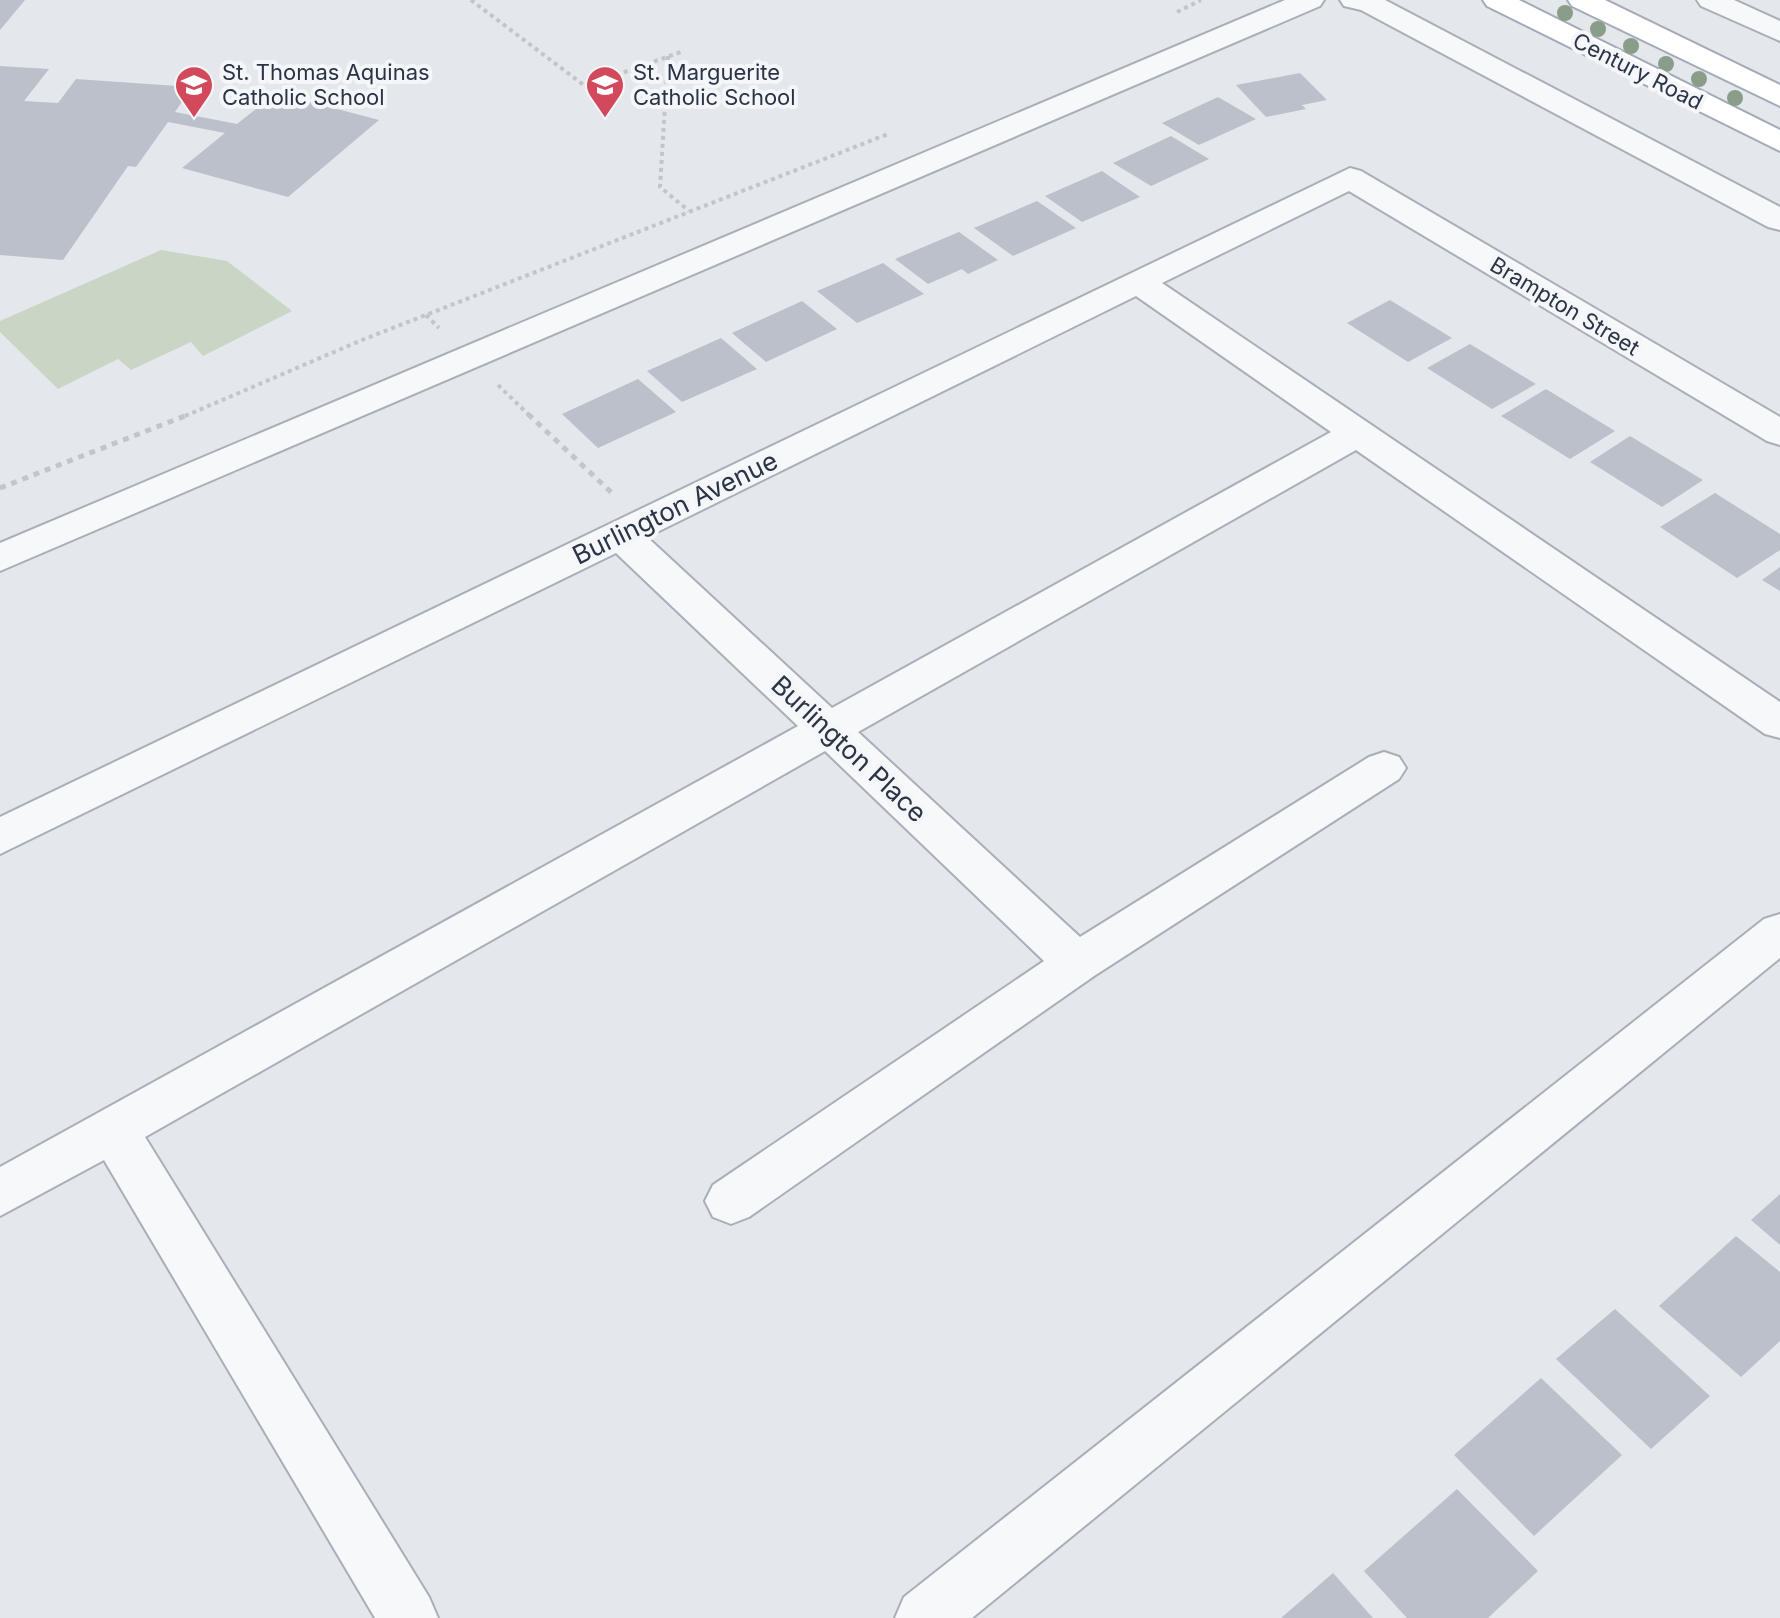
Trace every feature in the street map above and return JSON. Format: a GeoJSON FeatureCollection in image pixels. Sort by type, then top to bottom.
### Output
{"type":"FeatureCollection","features":[{"type":"Feature","properties":{"kind":"main road","name":"Century Road"},"geometry":{"type":"LineString","coordinates":[[1497,0],[1780,142]]}},
{"type":"Feature","properties":{"kind":"main road","name":"Century Road"},"geometry":{"type":"LineString","coordinates":[[1582,0],[1780,97]]}},
{"type":"Feature","properties":{"kind":"street"},"geometry":{"type":"LineString","coordinates":[[0,558],[1310,0]]}},
{"type":"Feature","properties":{"kind":"street"},"geometry":{"type":"LineString","coordinates":[[1354,0],[1371,4],[1780,220]]}},
{"type":"Feature","properties":{"kind":"street"},"geometry":{"type":"LineString","coordinates":[[1711,0],[1780,32]]}},
{"type":"Feature","properties":{"kind":"street","name":"Burlington Avenue"},"geometry":{"type":"LineString","coordinates":[[0,837],[1350,178]]}},
{"type":"Feature","properties":{"kind":"street","name":"Brampton Street"},"geometry":{"type":"LineString","coordinates":[[1350,178],[1780,433]]}},
{"type":"Feature","properties":{"kind":"street"},"geometry":{"type":"LineString","coordinates":[[1138,282],[1780,723]]}},
{"type":"Feature","properties":{"kind":"street"},"geometry":{"type":"LineString","coordinates":[[0,1193],[1358,433]]}},
{"type":"Feature","properties":{"kind":"street","name":"Burlington Place"},"geometry":{"type":"LineString","coordinates":[[632,529],[829,729],[1077,963]]}},
{"type":"Feature","properties":{"kind":"street"},"geometry":{"type":"LineString","coordinates":[[731,1201],[1077,963],[1384,768]]}},
{"type":"Feature","properties":{"kind":"street"},"geometry":{"type":"LineString","coordinates":[[925,1618],[1780,932]]}},
{"type":"Feature","properties":{"kind":"street"},"geometry":{"type":"LineString","coordinates":[[113,1130],[408,1618]]}},
{"type":"Feature","properties":{"kind":"path"},"geometry":{"type":"LineString","coordinates":[[471,0],[585,86],[681,52]]}},
{"type":"Feature","properties":{"kind":"path"},"geometry":{"type":"LineString","coordinates":[[1174,13],[1201,0]]}},
{"type":"Feature","properties":{"kind":"path"},"geometry":{"type":"LineString","coordinates":[[668,56],[660,187],[689,211]]}},
{"type":"Feature","properties":{"kind":"path"},"geometry":{"type":"LineString","coordinates":[[0,488],[182,417],[362,340],[895,131]]}},
{"type":"Feature","properties":{"kind":"path"},"geometry":{"type":"LineString","coordinates":[[469,358],[632,529]]}},
{"type":"Feature","properties":{"kind":"green space"},"geometry":{"type":"Polygon","coordinates":[[[161,250],[227,261],[292,311],[203,356],[191,342],[131,370],[118,359],[58,389],[0,332],[0,321],[161,250]]]}},
{"type":"Feature","properties":{"kind":"building"},"geometry":{"type":"Polygon","coordinates":[[[0,0],[25,0],[0,30],[0,0]]]}},
{"type":"Feature","properties":{"kind":"building"},"geometry":{"type":"Polygon","coordinates":[[[0,66],[49,69],[24,101],[58,103],[76,79],[192,87],[175,112],[237,124],[276,93],[379,120],[288,197],[182,168],[225,133],[168,122],[136,167],[128,166],[63,260],[0,255],[0,66]]]}},
{"type":"Feature","properties":{"kind":"building"},"geometry":{"type":"Polygon","coordinates":[[[1300,73],[1327,100],[1302,105],[1306,109],[1266,117],[1236,85],[1300,73]]]}},
{"type":"Feature","properties":{"kind":"building"},"geometry":{"type":"Polygon","coordinates":[[[1218,97],[1256,119],[1199,145],[1162,123],[1218,97]]]}},
{"type":"Feature","properties":{"kind":"building"},"geometry":{"type":"Polygon","coordinates":[[[1171,136],[1209,159],[1151,186],[1113,163],[1171,136]]]}},
{"type":"Feature","properties":{"kind":"building"},"geometry":{"type":"Polygon","coordinates":[[[1102,171],[1140,197],[1082,222],[1045,196],[1102,171]]]}},
{"type":"Feature","properties":{"kind":"building"},"geometry":{"type":"Polygon","coordinates":[[[1037,201],[1076,228],[1013,256],[974,228],[1037,201]]]}},
{"type":"Feature","properties":{"kind":"building"},"geometry":{"type":"Polygon","coordinates":[[[959,232],[998,260],[968,274],[962,269],[928,284],[895,259],[959,232]]]}},
{"type":"Feature","properties":{"kind":"building"},"geometry":{"type":"Polygon","coordinates":[[[883,263],[924,294],[857,323],[817,291],[883,263]]]}},
{"type":"Feature","properties":{"kind":"building"},"geometry":{"type":"Polygon","coordinates":[[[1390,300],[1452,338],[1408,362],[1347,323],[1390,300]]]}},
{"type":"Feature","properties":{"kind":"building"},"geometry":{"type":"Polygon","coordinates":[[[802,301],[837,329],[766,362],[732,333],[802,301]]]}},
{"type":"Feature","properties":{"kind":"building"},"geometry":{"type":"Polygon","coordinates":[[[721,338],[757,369],[682,402],[647,371],[721,338]]]}},
{"type":"Feature","properties":{"kind":"building"},"geometry":{"type":"Polygon","coordinates":[[[1470,344],[1536,384],[1492,409],[1427,368],[1470,344]]]}},
{"type":"Feature","properties":{"kind":"building"},"geometry":{"type":"Polygon","coordinates":[[[638,379],[676,412],[598,448],[562,414],[638,379]]]}},
{"type":"Feature","properties":{"kind":"building"},"geometry":{"type":"Polygon","coordinates":[[[1546,389],[1615,431],[1570,459],[1501,416],[1546,389]]]}},
{"type":"Feature","properties":{"kind":"building"},"geometry":{"type":"Polygon","coordinates":[[[1630,436],[1703,480],[1662,507],[1590,462],[1630,436]]]}},
{"type":"Feature","properties":{"kind":"building"},"geometry":{"type":"Polygon","coordinates":[[[1715,493],[1780,534],[1780,550],[1737,578],[1660,527],[1715,493]]]}},
{"type":"Feature","properties":{"kind":"building"},"geometry":{"type":"Polygon","coordinates":[[[1780,567],[1780,591],[1762,580],[1780,567]]]}},
{"type":"Feature","properties":{"kind":"building"},"geometry":{"type":"Polygon","coordinates":[[[1780,1194],[1780,1245],[1751,1220],[1780,1194]]]}},
{"type":"Feature","properties":{"kind":"building"},"geometry":{"type":"Polygon","coordinates":[[[1736,1236],[1780,1272],[1780,1341],[1741,1377],[1659,1306],[1736,1236]]]}},
{"type":"Feature","properties":{"kind":"building"},"geometry":{"type":"Polygon","coordinates":[[[1615,1309],[1710,1396],[1651,1449],[1556,1359],[1615,1309]]]}},
{"type":"Feature","properties":{"kind":"building"},"geometry":{"type":"Polygon","coordinates":[[[1541,1378],[1622,1455],[1534,1536],[1454,1455],[1541,1378]]]}},
{"type":"Feature","properties":{"kind":"building"},"geometry":{"type":"Polygon","coordinates":[[[1457,1489],[1538,1571],[1488,1618],[1407,1618],[1364,1571],[1457,1489]]]}},
{"type":"Feature","properties":{"kind":"building"},"geometry":{"type":"Polygon","coordinates":[[[1333,1573],[1373,1618],[1281,1618],[1333,1573]]]}},
{"type":"Feature","properties":{"kind":"place","name":"St. Thomas Aquinas Catholic School"},"geometry":{"type":"Point","coordinates":[194,119]}},
{"type":"Feature","properties":{"kind":"place","name":"St. Marguerite Catholic School"},"geometry":{"type":"Point","coordinates":[605,119]}}]}
